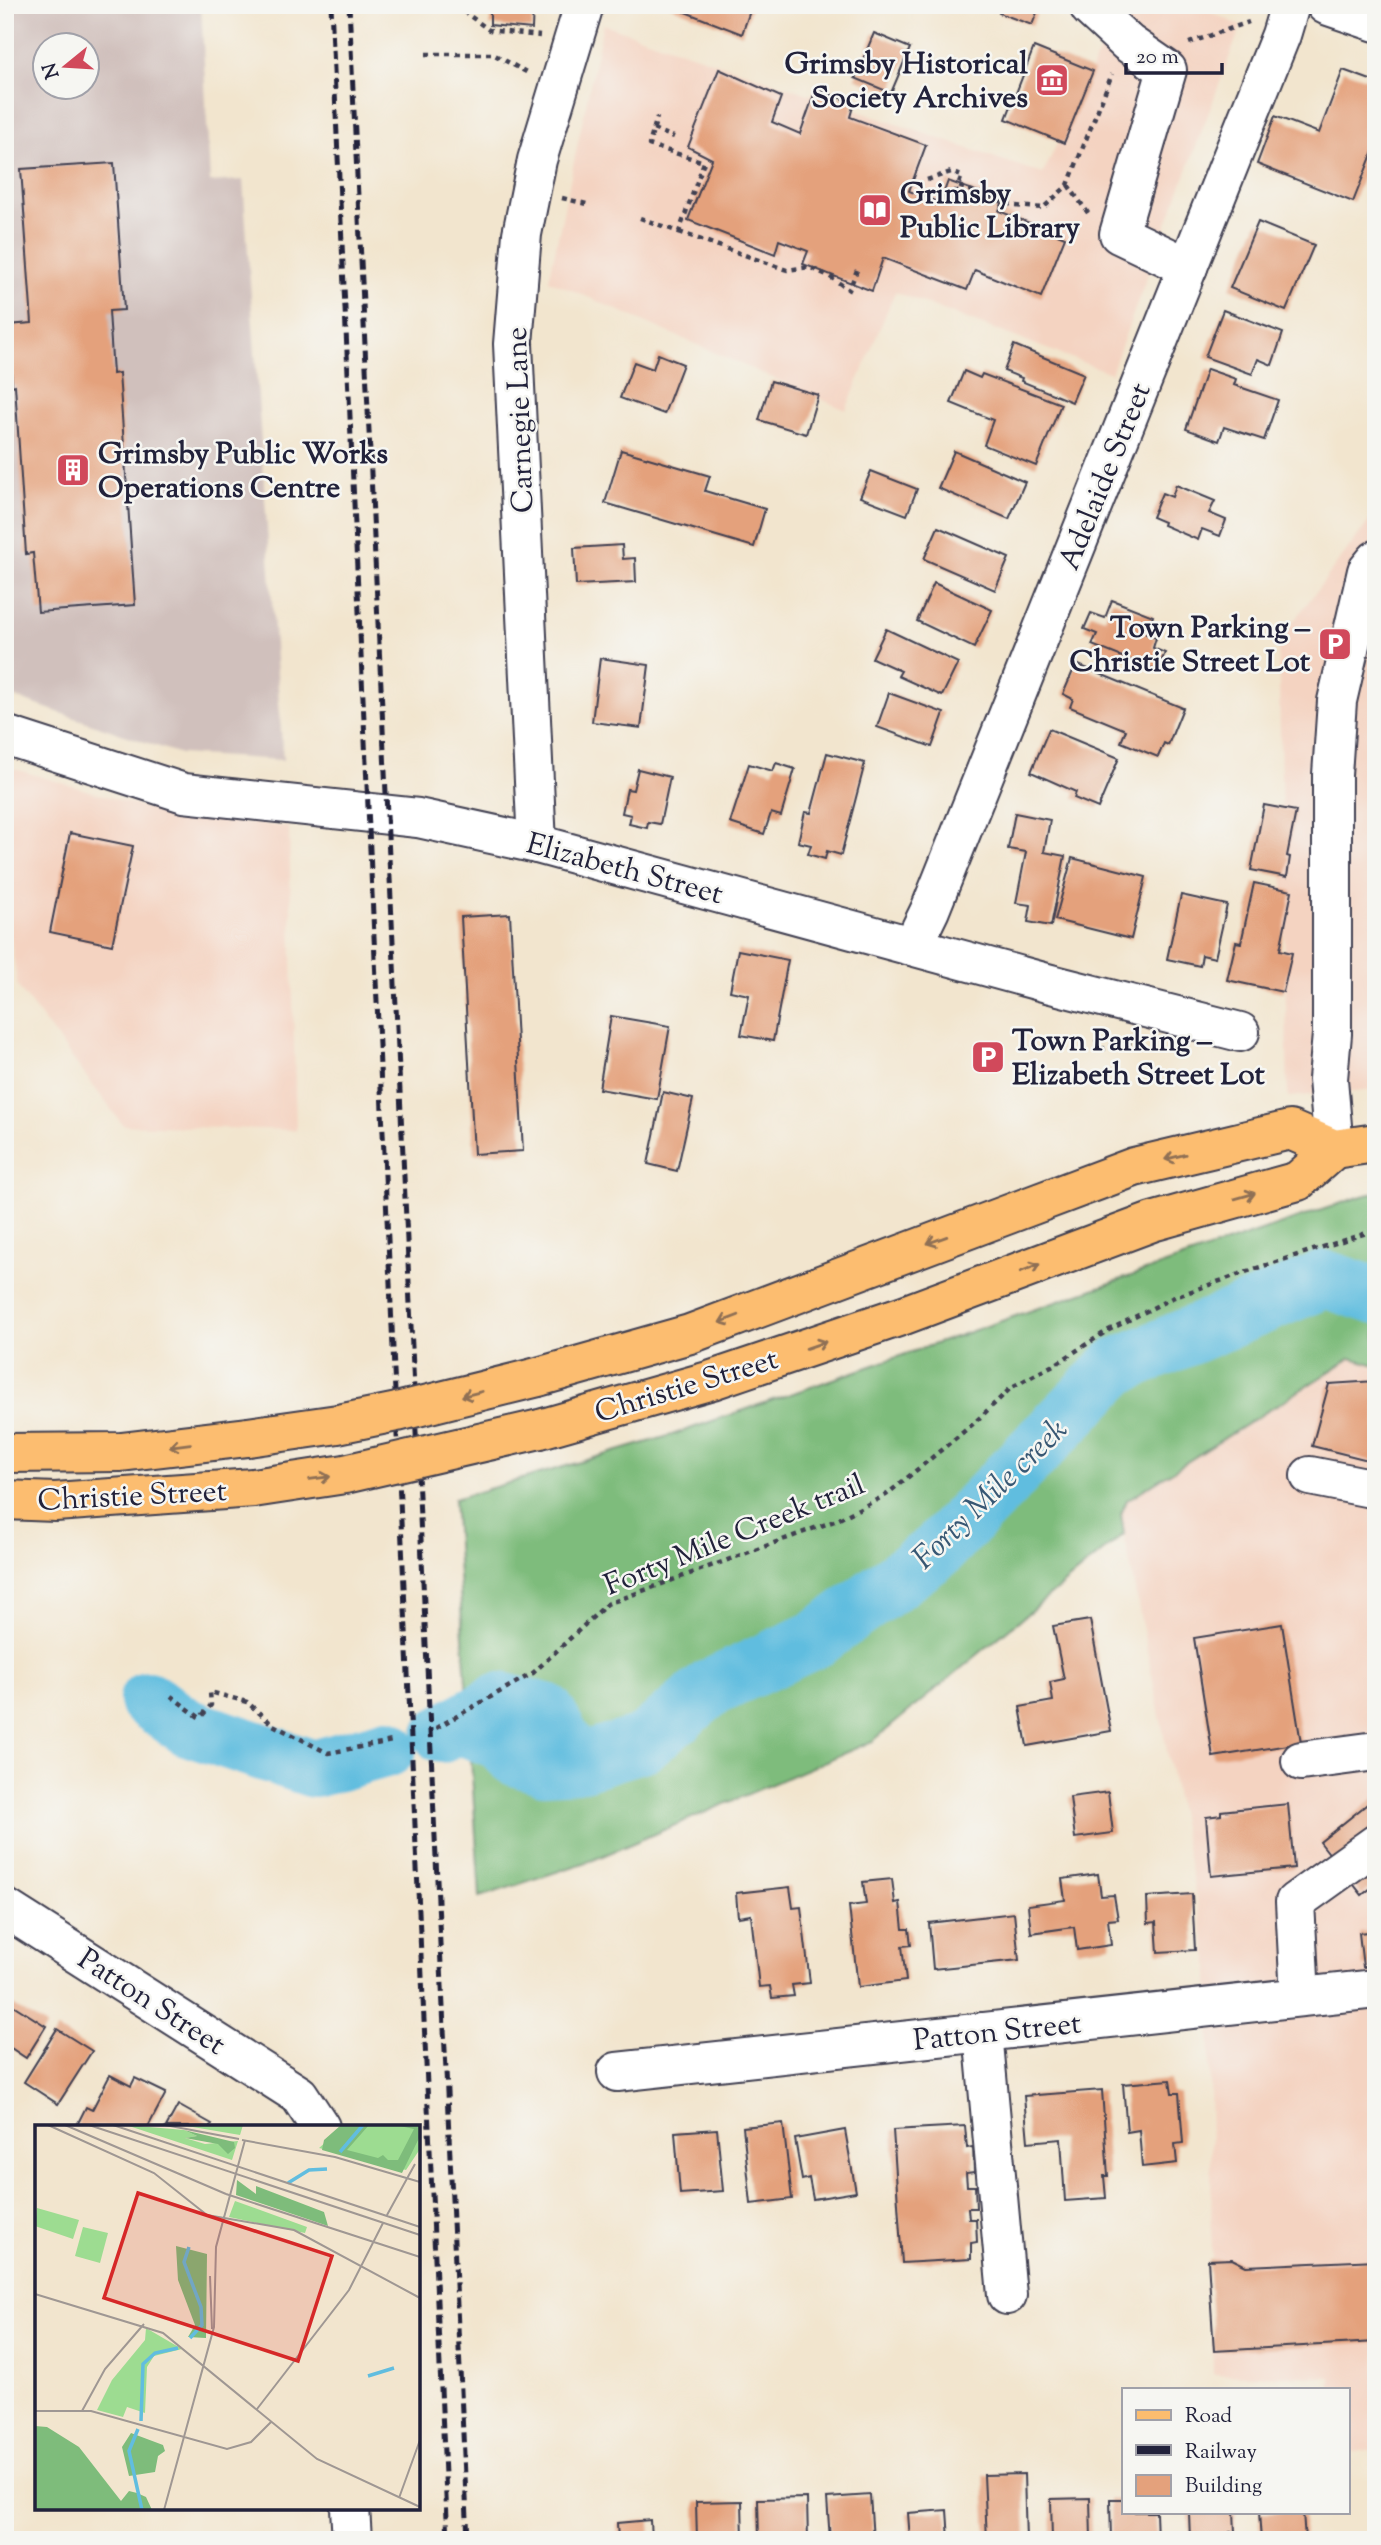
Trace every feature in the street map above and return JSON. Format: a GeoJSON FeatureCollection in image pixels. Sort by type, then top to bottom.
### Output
{"type":"FeatureCollection","features":[{"type":"Feature","properties":{"kind":"main road","name":"Christie Street"},"geometry":{"type":"LineString","coordinates":[[5,1454],[121,1452],[338,1424],[397,1412],[538,1377],[690,1334],[1135,1167],[1290,1129],[1334,1149],[1298,1181],[1152,1222],[904,1315],[712,1380],[540,1429],[345,1474],[253,1488],[55,1502],[5,1500]]}},
{"type":"Feature","properties":{"kind":"main road"},"geometry":{"type":"LineString","coordinates":[[1334,1149],[1376,1143]]}},
{"type":"Feature","properties":{"kind":"street","name":"Carnegie Lane"},"geometry":{"type":"LineString","coordinates":[[537,844],[513,344],[522,234],[537,160],[584,5]]}},
{"type":"Feature","properties":{"kind":"street"},"geometry":{"type":"LineString","coordinates":[[1090,5],[1090,8],[1128,43],[1167,70],[1119,234],[1188,267]]}},
{"type":"Feature","properties":{"kind":"street","name":"Adelaide Street"},"geometry":{"type":"LineString","coordinates":[[913,945],[930,910],[1188,267],[1281,35],[1290,5]]}},
{"type":"Feature","properties":{"kind":"street"},"geometry":{"type":"LineString","coordinates":[[1326,5],[1376,22]]}},
{"type":"Feature","properties":{"kind":"street"},"geometry":{"type":"LineString","coordinates":[[1334,1149],[1328,1079],[1332,1034],[1332,775],[1337,701],[1367,571],[1376,560]]}},
{"type":"Feature","properties":{"kind":"street","name":"Elizabeth Street"},"geometry":{"type":"LineString","coordinates":[[5,735],[184,793],[418,818],[537,844],[1240,1032]]}},
{"type":"Feature","properties":{"kind":"street"},"geometry":{"type":"LineString","coordinates":[[1310,1476],[1376,1489]]}},
{"type":"Feature","properties":{"kind":"street"},"geometry":{"type":"LineString","coordinates":[[1301,1761],[1376,1751]]}},
{"type":"Feature","properties":{"kind":"street"},"geometry":{"type":"LineString","coordinates":[[1300,1997],[1295,1902],[1376,1844]]}},
{"type":"Feature","properties":{"kind":"street","name":"Patton Street"},"geometry":{"type":"LineString","coordinates":[[5,1908],[299,2095],[319,2125]]}},
{"type":"Feature","properties":{"kind":"street","name":"Patton Street"},"geometry":{"type":"LineString","coordinates":[[617,2072],[1376,1989]]}},
{"type":"Feature","properties":{"kind":"street"},"geometry":{"type":"LineString","coordinates":[[984,2032],[1007,2295]]}},
{"type":"Feature","properties":{"kind":"street"},"geometry":{"type":"LineString","coordinates":[[350,2510],[352,2540]]}},
{"type":"Feature","properties":{"kind":"path"},"geometry":{"type":"LineString","coordinates":[[455,5],[489,30],[527,33]]}},
{"type":"Feature","properties":{"kind":"path"},"geometry":{"type":"LineString","coordinates":[[1194,41],[1249,22]]}},
{"type":"Feature","properties":{"kind":"path"},"geometry":{"type":"LineString","coordinates":[[426,54],[493,54],[521,68],[556,94]]}},
{"type":"Feature","properties":{"kind":"path"},"geometry":{"type":"LineString","coordinates":[[958,186],[1015,206],[1043,208],[1069,185],[1116,63]]}},
{"type":"Feature","properties":{"kind":"path"},"geometry":{"type":"LineString","coordinates":[[657,117],[649,145],[704,162],[679,232]]}},
{"type":"Feature","properties":{"kind":"path"},"geometry":{"type":"LineString","coordinates":[[653,130],[674,137]]}},
{"type":"Feature","properties":{"kind":"path"},"geometry":{"type":"LineString","coordinates":[[927,180],[951,172],[962,176],[955,194]]}},
{"type":"Feature","properties":{"kind":"path"},"geometry":{"type":"LineString","coordinates":[[552,195],[587,204]]}},
{"type":"Feature","properties":{"kind":"path"},"geometry":{"type":"LineString","coordinates":[[640,218],[787,270],[809,267],[829,275],[849,290],[857,270]]}},
{"type":"Feature","properties":{"kind":"path","name":"Forty Mile Creek trail"},"geometry":{"type":"LineString","coordinates":[[436,1728],[533,1673],[562,1643],[607,1604],[825,1525],[886,1495],[973,1424],[1012,1387],[1059,1362],[1107,1331],[1172,1298],[1376,1230]]}},
{"type":"Feature","properties":{"kind":"path"},"geometry":{"type":"LineString","coordinates":[[171,1696],[200,1718],[211,1705],[210,1692],[247,1702],[273,1726],[328,1753],[392,1741]]}},
{"type":"Feature","properties":{"kind":"shaded area"},"geometry":{"type":"Polygon","coordinates":[[[5,5],[201,5],[210,182],[243,180],[283,760],[180,754],[5,694],[5,5]]]}},
{"type":"Feature","properties":{"kind":"shaded area"},"geometry":{"type":"Polygon","coordinates":[[[1121,5],[1195,5],[1241,26],[1111,373],[895,292],[846,410],[549,280],[603,24],[1043,174],[1121,5]]]}},
{"type":"Feature","properties":{"kind":"shaded area"},"geometry":{"type":"Polygon","coordinates":[[[1376,512],[1376,1089],[1288,1097],[1278,642],[1376,512]]]}},
{"type":"Feature","properties":{"kind":"shaded area"},"geometry":{"type":"Polygon","coordinates":[[[5,766],[163,813],[289,827],[296,1130],[123,1125],[18,987],[5,901],[5,766]]]}},
{"type":"Feature","properties":{"kind":"shaded area"},"geometry":{"type":"Polygon","coordinates":[[[1351,1358],[1376,1365],[1376,2449],[1350,2453],[1350,2388],[1331,2388],[1331,2377],[1213,2374],[1209,1963],[1120,1514],[1127,1500],[1351,1358]]]}},
{"type":"Feature","properties":{"kind":"green space"},"geometry":{"type":"Polygon","coordinates":[[[1376,1193],[1376,1365],[1351,1358],[1127,1500],[1121,1514],[1124,1534],[873,1741],[593,1860],[480,1897],[454,1499],[672,1435],[1376,1193]]]}},
{"type":"Feature","properties":{"kind":"building"},"geometry":{"type":"Polygon","coordinates":[[[490,5],[533,5],[532,29],[490,25],[490,5]]]}},
{"type":"Feature","properties":{"kind":"building"},"geometry":{"type":"Polygon","coordinates":[[[667,5],[752,5],[742,34],[667,5]]]}},
{"type":"Feature","properties":{"kind":"building"},"geometry":{"type":"Polygon","coordinates":[[[1002,5],[1040,5],[1032,25],[999,13],[1002,5]]]}},
{"type":"Feature","properties":{"kind":"building"},"geometry":{"type":"Polygon","coordinates":[[[874,33],[910,48],[891,93],[855,78],[874,33]]]}},
{"type":"Feature","properties":{"kind":"building"},"geometry":{"type":"Polygon","coordinates":[[[1034,47],[1093,71],[1064,143],[1006,119],[1034,47]]]}},
{"type":"Feature","properties":{"kind":"building"},"geometry":{"type":"Polygon","coordinates":[[[719,69],[781,97],[772,122],[800,134],[816,89],[854,103],[850,117],[926,145],[909,191],[940,203],[948,181],[1003,201],[999,211],[1065,237],[1041,297],[975,270],[967,290],[883,258],[872,291],[803,264],[808,251],[779,240],[775,254],[688,220],[712,159],[688,147],[719,69]]]}},
{"type":"Feature","properties":{"kind":"building"},"geometry":{"type":"Polygon","coordinates":[[[1343,70],[1376,82],[1376,144],[1353,202],[1257,164],[1275,116],[1319,133],[1343,70]]]}},
{"type":"Feature","properties":{"kind":"building","name":"Grimsby Public Works Operations Centre"},"geometry":{"type":"Polygon","coordinates":[[[114,163],[124,310],[109,311],[113,374],[119,373],[135,605],[38,612],[33,553],[26,554],[15,385],[12,386],[8,325],[32,323],[21,169],[114,163]]]}},
{"type":"Feature","properties":{"kind":"building"},"geometry":{"type":"Polygon","coordinates":[[[1258,222],[1314,245],[1286,311],[1230,288],[1258,222]]]}},
{"type":"Feature","properties":{"kind":"building"},"geometry":{"type":"Polygon","coordinates":[[[1223,310],[1283,333],[1272,365],[1258,359],[1252,374],[1205,357],[1223,310]]]}},
{"type":"Feature","properties":{"kind":"building"},"geometry":{"type":"Polygon","coordinates":[[[1014,345],[1084,374],[1072,402],[1004,371],[1014,345]]]}},
{"type":"Feature","properties":{"kind":"building"},"geometry":{"type":"Polygon","coordinates":[[[658,354],[683,364],[664,414],[620,398],[634,362],[653,369],[658,354]]]}},
{"type":"Feature","properties":{"kind":"building"},"geometry":{"type":"Polygon","coordinates":[[[1207,369],[1236,379],[1234,385],[1278,400],[1264,440],[1224,427],[1219,441],[1186,429],[1207,369]]]}},
{"type":"Feature","properties":{"kind":"building"},"geometry":{"type":"Polygon","coordinates":[[[964,371],[980,378],[982,374],[1061,404],[1036,466],[984,445],[993,420],[951,403],[964,371]]]}},
{"type":"Feature","properties":{"kind":"building"},"geometry":{"type":"Polygon","coordinates":[[[771,381],[818,395],[806,434],[759,420],[771,381]]]}},
{"type":"Feature","properties":{"kind":"building"},"geometry":{"type":"Polygon","coordinates":[[[621,450],[710,476],[705,491],[765,509],[754,547],[605,503],[621,450]]]}},
{"type":"Feature","properties":{"kind":"building"},"geometry":{"type":"Polygon","coordinates":[[[954,451],[1025,482],[1009,519],[938,488],[954,451]]]}},
{"type":"Feature","properties":{"kind":"building"},"geometry":{"type":"Polygon","coordinates":[[[871,471],[917,489],[907,515],[860,497],[871,471]]]}},
{"type":"Feature","properties":{"kind":"building"},"geometry":{"type":"Polygon","coordinates":[[[1176,485],[1215,501],[1209,513],[1226,520],[1220,536],[1202,529],[1198,540],[1163,525],[1164,522],[1152,517],[1162,493],[1172,497],[1176,485]]]}},
{"type":"Feature","properties":{"kind":"building"},"geometry":{"type":"Polygon","coordinates":[[[938,527],[1009,558],[995,590],[924,559],[938,527]]]}},
{"type":"Feature","properties":{"kind":"building"},"geometry":{"type":"Polygon","coordinates":[[[622,545],[623,559],[635,558],[636,582],[576,585],[574,548],[622,545]]]}},
{"type":"Feature","properties":{"kind":"building"},"geometry":{"type":"Polygon","coordinates":[[[934,583],[992,610],[974,648],[917,621],[934,583]]]}},
{"type":"Feature","properties":{"kind":"building"},"geometry":{"type":"Polygon","coordinates":[[[1112,600],[1153,616],[1146,634],[1156,638],[1153,648],[1165,653],[1157,671],[1092,645],[1097,634],[1084,629],[1091,613],[1105,618],[1112,600]]]}},
{"type":"Feature","properties":{"kind":"building"},"geometry":{"type":"Polygon","coordinates":[[[886,629],[958,663],[942,696],[898,676],[901,671],[872,658],[886,629]]]}},
{"type":"Feature","properties":{"kind":"building"},"geometry":{"type":"Polygon","coordinates":[[[600,658],[649,665],[641,728],[592,722],[600,658]]]}},
{"type":"Feature","properties":{"kind":"building"},"geometry":{"type":"Polygon","coordinates":[[[1076,664],[1183,708],[1168,745],[1164,743],[1158,757],[1121,742],[1126,730],[1070,707],[1073,699],[1063,694],[1076,664]]]}},
{"type":"Feature","properties":{"kind":"building"},"geometry":{"type":"Polygon","coordinates":[[[889,693],[944,713],[932,747],[877,727],[889,693]]]}},
{"type":"Feature","properties":{"kind":"building"},"geometry":{"type":"Polygon","coordinates":[[[1049,729],[1119,758],[1098,808],[1074,798],[1076,792],[1031,772],[1049,729]]]}},
{"type":"Feature","properties":{"kind":"building"},"geometry":{"type":"Polygon","coordinates":[[[827,753],[865,763],[841,855],[827,851],[825,859],[808,854],[811,845],[798,842],[805,812],[811,813],[827,753]]]}},
{"type":"Feature","properties":{"kind":"building"},"geometry":{"type":"Polygon","coordinates":[[[776,763],[795,769],[781,816],[771,813],[764,834],[730,823],[749,764],[773,771],[776,763]]]}},
{"type":"Feature","properties":{"kind":"building"},"geometry":{"type":"Polygon","coordinates":[[[638,769],[670,777],[660,824],[648,822],[647,828],[629,824],[631,815],[622,813],[627,789],[633,790],[638,769]]]}},
{"type":"Feature","properties":{"kind":"building"},"geometry":{"type":"Polygon","coordinates":[[[1264,805],[1296,811],[1287,856],[1290,857],[1287,877],[1251,870],[1264,805]]]}},
{"type":"Feature","properties":{"kind":"building"},"geometry":{"type":"Polygon","coordinates":[[[1015,813],[1050,820],[1044,852],[1065,856],[1051,926],[1028,922],[1031,905],[1016,903],[1026,852],[1008,849],[1015,813]]]}},
{"type":"Feature","properties":{"kind":"building"},"geometry":{"type":"Polygon","coordinates":[[[70,833],[133,846],[112,945],[50,932],[70,833]]]}},
{"type":"Feature","properties":{"kind":"building"},"geometry":{"type":"Polygon","coordinates":[[[1072,858],[1146,877],[1131,939],[1055,920],[1072,858]]]}},
{"type":"Feature","properties":{"kind":"building"},"geometry":{"type":"Polygon","coordinates":[[[1254,883],[1292,891],[1280,950],[1292,953],[1283,992],[1227,980],[1236,942],[1241,943],[1254,883]]]}},
{"type":"Feature","properties":{"kind":"building"},"geometry":{"type":"Polygon","coordinates":[[[1181,895],[1227,905],[1215,958],[1202,955],[1200,966],[1167,959],[1181,895]]]}},
{"type":"Feature","properties":{"kind":"building"},"geometry":{"type":"Polygon","coordinates":[[[510,914],[523,1151],[474,1154],[461,917],[510,914]]]}},
{"type":"Feature","properties":{"kind":"building"},"geometry":{"type":"Polygon","coordinates":[[[738,950],[788,960],[773,1041],[741,1035],[749,995],[730,991],[738,950]]]}},
{"type":"Feature","properties":{"kind":"building"},"geometry":{"type":"Polygon","coordinates":[[[611,1016],[670,1026],[657,1099],[599,1089],[611,1016]]]}},
{"type":"Feature","properties":{"kind":"building"},"geometry":{"type":"Polygon","coordinates":[[[663,1092],[693,1099],[677,1171],[648,1164],[663,1092]]]}},
{"type":"Feature","properties":{"kind":"building"},"geometry":{"type":"Polygon","coordinates":[[[1376,1381],[1376,1462],[1312,1446],[1329,1384],[1376,1381]]]}},
{"type":"Feature","properties":{"kind":"building"},"geometry":{"type":"Polygon","coordinates":[[[1090,1620],[1111,1731],[1027,1746],[1020,1707],[1053,1701],[1050,1682],[1064,1679],[1053,1626],[1090,1620]]]}},
{"type":"Feature","properties":{"kind":"building"},"geometry":{"type":"Polygon","coordinates":[[[1282,1624],[1301,1743],[1213,1757],[1194,1638],[1282,1624]]]}},
{"type":"Feature","properties":{"kind":"building"},"geometry":{"type":"Polygon","coordinates":[[[1108,1792],[1113,1833],[1075,1838],[1070,1797],[1108,1792]]]}},
{"type":"Feature","properties":{"kind":"building"},"geometry":{"type":"Polygon","coordinates":[[[1376,1797],[1376,1884],[1362,1895],[1320,1842],[1376,1797]]]}},
{"type":"Feature","properties":{"kind":"building"},"geometry":{"type":"Polygon","coordinates":[[[1288,1804],[1294,1868],[1211,1876],[1206,1817],[1221,1815],[1221,1811],[1288,1804]]]}},
{"type":"Feature","properties":{"kind":"building"},"geometry":{"type":"Polygon","coordinates":[[[1098,1874],[1101,1896],[1114,1895],[1118,1919],[1108,1920],[1111,1945],[1077,1950],[1074,1927],[1031,1933],[1028,1905],[1065,1900],[1062,1879],[1098,1874]]]}},
{"type":"Feature","properties":{"kind":"building"},"geometry":{"type":"Polygon","coordinates":[[[892,1879],[895,1903],[900,1902],[903,1929],[909,1929],[911,1945],[902,1946],[906,1981],[858,1987],[849,1906],[866,1904],[863,1882],[892,1879]]]}},
{"type":"Feature","properties":{"kind":"building"},"geometry":{"type":"Polygon","coordinates":[[[790,1887],[793,1908],[801,1907],[810,1983],[792,1985],[794,1996],[772,1998],[770,1986],[759,1987],[751,1915],[738,1917],[736,1893],[790,1887]]]}},
{"type":"Feature","properties":{"kind":"building"},"geometry":{"type":"Polygon","coordinates":[[[1192,1894],[1195,1950],[1158,1952],[1156,1922],[1148,1923],[1147,1897],[1192,1894]]]}},
{"type":"Feature","properties":{"kind":"building"},"geometry":{"type":"Polygon","coordinates":[[[1014,1913],[1019,1960],[933,1969],[929,1923],[1014,1913]]]}},
{"type":"Feature","properties":{"kind":"building"},"geometry":{"type":"Polygon","coordinates":[[[1376,1931],[1376,1965],[1363,1967],[1359,1933],[1376,1931]]]}},
{"type":"Feature","properties":{"kind":"building"},"geometry":{"type":"Polygon","coordinates":[[[5,2000],[46,2026],[26,2058],[5,2044],[5,2000]]]}},
{"type":"Feature","properties":{"kind":"building"},"geometry":{"type":"Polygon","coordinates":[[[57,2029],[92,2051],[58,2104],[24,2082],[57,2029]]]}},
{"type":"Feature","properties":{"kind":"building"},"geometry":{"type":"Polygon","coordinates":[[[110,2075],[131,2086],[135,2078],[166,2093],[149,2125],[77,2125],[86,2107],[92,2110],[110,2075]]]}},
{"type":"Feature","properties":{"kind":"building"},"geometry":{"type":"Polygon","coordinates":[[[1170,2080],[1172,2093],[1179,2093],[1183,2143],[1175,2144],[1177,2163],[1142,2167],[1139,2130],[1127,2132],[1123,2084],[1170,2080]]]}},
{"type":"Feature","properties":{"kind":"building"},"geometry":{"type":"Polygon","coordinates":[[[1102,2090],[1108,2176],[1104,2176],[1106,2198],[1065,2201],[1061,2139],[1028,2142],[1024,2096],[1102,2090]]]}},
{"type":"Feature","properties":{"kind":"building"},"geometry":{"type":"Polygon","coordinates":[[[178,2105],[212,2124],[211,2125],[167,2125],[178,2105]]]}},
{"type":"Feature","properties":{"kind":"building"},"geometry":{"type":"Polygon","coordinates":[[[783,2123],[792,2199],[751,2204],[743,2127],[783,2123]]]}},
{"type":"Feature","properties":{"kind":"building"},"geometry":{"type":"Polygon","coordinates":[[[965,2126],[967,2148],[973,2147],[974,2172],[966,2173],[967,2186],[975,2186],[976,2208],[968,2208],[969,2219],[976,2219],[977,2242],[971,2243],[971,2259],[902,2263],[893,2130],[965,2126]]]}},
{"type":"Feature","properties":{"kind":"building"},"geometry":{"type":"Polygon","coordinates":[[[717,2129],[723,2191],[680,2194],[675,2132],[717,2129]]]}},
{"type":"Feature","properties":{"kind":"building"},"geometry":{"type":"Polygon","coordinates":[[[845,2130],[856,2192],[813,2199],[809,2178],[802,2180],[795,2139],[845,2130]]]}},
{"type":"Feature","properties":{"kind":"building"},"geometry":{"type":"Polygon","coordinates":[[[1232,2259],[1246,2266],[1376,2260],[1376,2342],[1214,2351],[1208,2260],[1232,2259]]]}},
{"type":"Feature","properties":{"kind":"building"},"geometry":{"type":"Polygon","coordinates":[[[1024,2474],[1026,2540],[987,2540],[984,2475],[1024,2474]]]}},
{"type":"Feature","properties":{"kind":"building"},"geometry":{"type":"Polygon","coordinates":[[[870,2495],[873,2540],[830,2540],[827,2498],[870,2495]]]}},
{"type":"Feature","properties":{"kind":"building"},"geometry":{"type":"Polygon","coordinates":[[[807,2498],[808,2540],[759,2540],[758,2499],[807,2498]]]}},
{"type":"Feature","properties":{"kind":"building"},"geometry":{"type":"Polygon","coordinates":[[[1090,2498],[1091,2540],[1052,2540],[1051,2499],[1090,2498]]]}},
{"type":"Feature","properties":{"kind":"building"},"geometry":{"type":"Polygon","coordinates":[[[1110,2499],[1122,2499],[1122,2514],[1156,2514],[1157,2540],[1111,2540],[1110,2499]]]}},
{"type":"Feature","properties":{"kind":"building"},"geometry":{"type":"Polygon","coordinates":[[[742,2501],[743,2540],[697,2540],[696,2502],[742,2501]]]}},
{"type":"Feature","properties":{"kind":"building"},"geometry":{"type":"Polygon","coordinates":[[[947,2510],[949,2540],[910,2540],[908,2513],[947,2510]]]}},
{"type":"Feature","properties":{"kind":"building"},"geometry":{"type":"Polygon","coordinates":[[[1189,2514],[1234,2514],[1235,2532],[1230,2532],[1230,2540],[1190,2540],[1189,2514]]]}},
{"type":"Feature","properties":{"kind":"building"},"geometry":{"type":"Polygon","coordinates":[[[1259,2514],[1303,2514],[1305,2540],[1261,2540],[1259,2514]]]}},
{"type":"Feature","properties":{"kind":"building"},"geometry":{"type":"Polygon","coordinates":[[[650,2520],[651,2540],[618,2540],[617,2523],[650,2520]]]}},
{"type":"Feature","properties":{"kind":"waterway","name":"Forty Mile creek"},"geometry":{"type":"LineString","coordinates":[[442,1734],[500,1701],[546,1712],[576,1764],[644,1743],[712,1687],[816,1639],[937,1551],[1116,1367],[1325,1279],[1376,1296]]}},
{"type":"Feature","properties":{"kind":"waterway","name":"Forty Mile creek"},"geometry":{"type":"LineString","coordinates":[[148,1700],[187,1727],[314,1769],[388,1748]]}},
{"type":"Feature","properties":{"kind":"waterway","name":"Forty Mile creek"},"geometry":{"type":"LineString","coordinates":[[458,1725],[500,1741],[515,1757],[544,1766],[576,1764]]}},
{"type":"Feature","properties":{"kind":"railway"},"geometry":{"type":"LineString","coordinates":[[331,5],[448,2540]]}},
{"type":"Feature","properties":{"kind":"railway"},"geometry":{"type":"LineString","coordinates":[[349,5],[468,2540]]}},
{"type":"Feature","properties":{"kind":"place","name":"Grimsby Historical Society Archives"},"geometry":{"type":"Point","coordinates":[1052,80]}},
{"type":"Feature","properties":{"kind":"place","name":"Grimsby Public Library"},"geometry":{"type":"Point","coordinates":[875,210]}},
{"type":"Feature","properties":{"kind":"place","name":"Grimsby Public Works Operations Centre"},"geometry":{"type":"Point","coordinates":[73,470]}},
{"type":"Feature","properties":{"kind":"place","name":"Town Parking – Christie Street Lot"},"geometry":{"type":"Point","coordinates":[1335,644]}},
{"type":"Feature","properties":{"kind":"place","name":"Town Parking – Elizabeth Street Lot"},"geometry":{"type":"Point","coordinates":[988,1057]}}]}
